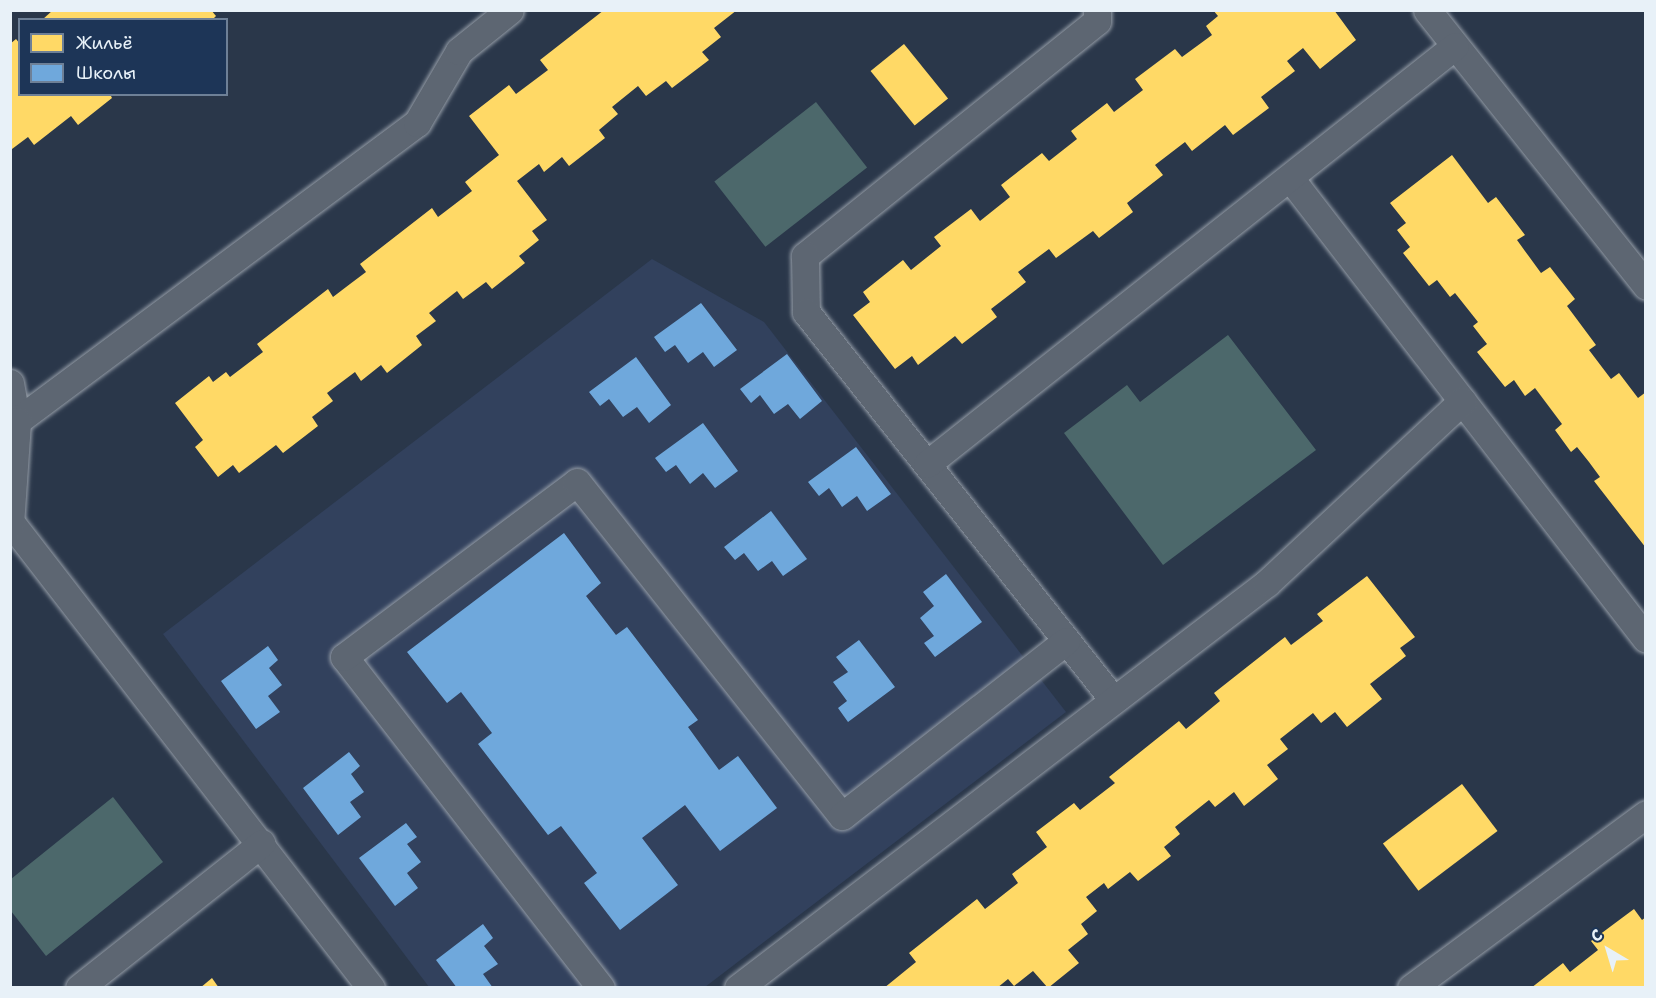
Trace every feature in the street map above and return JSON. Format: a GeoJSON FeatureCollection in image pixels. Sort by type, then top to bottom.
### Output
{"type":"FeatureCollection","features":[{"type":"Feature","properties":{"kind":"lane"},"geometry":{"type":"LineString","coordinates":[[17,421],[417,123],[459,51],[510,10]]}},
{"type":"Feature","properties":{"kind":"lane"},"geometry":{"type":"LineString","coordinates":[[1097,10],[1097,21],[805,256],[806,312],[1114,700]]}},
{"type":"Feature","properties":{"kind":"lane"},"geometry":{"type":"LineString","coordinates":[[1427,10],[1646,285]]}},
{"type":"Feature","properties":{"kind":"lane"},"geometry":{"type":"LineString","coordinates":[[927,464],[1455,46]]}},
{"type":"Feature","properties":{"kind":"lane"},"geometry":{"type":"LineString","coordinates":[[1290,178],[1646,639]]}},
{"type":"Feature","properties":{"kind":"lane"},"geometry":{"type":"LineString","coordinates":[[10,383],[17,421],[11,524],[262,843],[371,987]]}},
{"type":"Feature","properties":{"kind":"lane"},"geometry":{"type":"LineString","coordinates":[[738,987],[1267,583],[1462,401]]}},
{"type":"Feature","properties":{"kind":"lane"},"geometry":{"type":"LineString","coordinates":[[601,987],[344,657],[577,482],[842,816],[1066,641]]}},
{"type":"Feature","properties":{"kind":"lane"},"geometry":{"type":"LineString","coordinates":[[1411,987],[1646,814]]}},
{"type":"Feature","properties":{"kind":"lane"},"geometry":{"type":"LineString","coordinates":[[79,987],[262,843]]}},
{"type":"Feature","properties":{"kind":"shaded area"},"geometry":{"type":"Polygon","coordinates":[[[652,259],[764,322],[1066,712],[705,987],[429,987],[163,634],[652,259]]]}},
{"type":"Feature","properties":{"kind":"green space"},"geometry":{"type":"Polygon","coordinates":[[[816,102],[867,167],[765,247],[714,181],[816,102]]]}},
{"type":"Feature","properties":{"kind":"green space"},"geometry":{"type":"Polygon","coordinates":[[[1228,335],[1316,450],[1163,565],[1064,433],[1127,385],[1140,402],[1228,335]]]}},
{"type":"Feature","properties":{"kind":"green space"},"geometry":{"type":"Polygon","coordinates":[[[113,797],[163,862],[46,956],[11,911],[11,879],[113,797]]]}},
{"type":"Feature","properties":{"kind":"building: Жильё"},"geometry":{"type":"Polygon","coordinates":[[[53,10],[211,10],[216,16],[214,18],[44,18],[53,10]]]}},
{"type":"Feature","properties":{"kind":"building: Жильё"},"geometry":{"type":"Polygon","coordinates":[[[604,10],[737,10],[714,28],[721,37],[702,52],[709,60],[672,88],[666,81],[646,96],[638,86],[612,107],[618,114],[599,130],[605,138],[569,166],[562,157],[544,172],[539,164],[517,181],[547,220],[532,231],[539,240],[519,256],[525,263],[492,289],[486,282],[463,299],[457,291],[429,313],[436,321],[416,336],[422,345],[387,373],[381,365],[361,381],[355,372],[327,393],[333,401],[312,417],[318,426],[283,453],[276,445],[239,473],[233,465],[218,477],[195,447],[203,440],[175,403],[209,376],[213,382],[226,372],[230,377],[263,352],[257,344],[328,289],[333,297],[366,272],[360,264],[432,208],[438,217],[472,191],[465,182],[499,155],[469,116],[509,85],[516,94],[548,70],[540,60],[604,10]]]}},
{"type":"Feature","properties":{"kind":"building: Жильё"},"geometry":{"type":"Polygon","coordinates":[[[1213,10],[1334,10],[1356,40],[1320,69],[1303,48],[1287,61],[1295,71],[1261,97],[1269,108],[1233,135],[1225,125],[1192,151],[1185,142],[1155,165],[1163,175],[1127,203],[1133,212],[1099,238],[1093,231],[1056,258],[1049,249],[1018,272],[1026,282],[991,309],[997,317],[962,344],[955,336],[918,365],[912,356],[895,369],[853,315],[870,302],[863,292],[903,260],[911,270],[941,246],[934,237],[971,209],[980,221],[1010,197],[1001,185],[1042,153],[1049,161],[1077,139],[1071,131],[1107,103],[1114,112],[1143,90],[1135,79],[1175,49],[1182,57],[1212,35],[1206,26],[1218,16],[1213,10]]]}},
{"type":"Feature","properties":{"kind":"building: Жильё"},"geometry":{"type":"Polygon","coordinates":[[[16,39],[18,42],[18,96],[111,96],[112,98],[78,125],[71,116],[34,145],[28,137],[12,149],[10,44],[16,39]]]}},
{"type":"Feature","properties":{"kind":"building: Жильё"},"geometry":{"type":"Polygon","coordinates":[[[904,44],[948,98],[915,125],[871,71],[904,44]]]}},
{"type":"Feature","properties":{"kind":"building: Жильё"},"geometry":{"type":"Polygon","coordinates":[[[1452,155],[1488,203],[1496,197],[1525,235],[1517,240],[1541,273],[1550,267],[1575,299],[1567,306],[1596,345],[1589,350],[1611,379],[1619,373],[1638,398],[1646,392],[1646,548],[1594,481],[1600,477],[1589,462],[1577,447],[1571,452],[1555,430],[1562,424],[1535,388],[1525,396],[1514,380],[1505,387],[1477,352],[1487,344],[1473,326],[1478,322],[1455,293],[1450,297],[1437,280],[1429,286],[1403,253],[1410,247],[1397,230],[1406,223],[1390,203],[1452,155]]]}},
{"type":"Feature","properties":{"kind":"building: Жильё"},"geometry":{"type":"Polygon","coordinates":[[[1367,576],[1415,637],[1400,648],[1406,656],[1370,684],[1382,699],[1347,727],[1335,712],[1321,723],[1313,713],[1280,739],[1288,749],[1267,765],[1278,779],[1244,806],[1234,792],[1215,807],[1209,800],[1175,827],[1180,834],[1164,847],[1171,856],[1138,881],[1130,872],[1108,889],[1104,883],[1086,897],[1097,911],[1081,924],[1088,934],[1068,950],[1079,963],[1048,988],[1033,971],[1014,986],[1008,979],[997,988],[884,988],[916,962],[909,953],[977,899],[985,909],[1018,883],[1012,874],[1047,847],[1036,832],[1074,803],[1080,810],[1115,783],[1109,777],[1179,721],[1186,729],[1220,701],[1214,693],[1285,637],[1291,645],[1323,621],[1317,614],[1367,576]]]}},
{"type":"Feature","properties":{"kind":"building: Жильё"},"geometry":{"type":"Polygon","coordinates":[[[1462,784],[1498,831],[1418,891],[1383,844],[1462,784]]]}},
{"type":"Feature","properties":{"kind":"building: Жильё"},"geometry":{"type":"Polygon","coordinates":[[[1634,909],[1642,920],[1646,917],[1646,988],[1531,988],[1563,963],[1570,972],[1598,950],[1591,941],[1634,909]]]}},
{"type":"Feature","properties":{"kind":"building: Жильё"},"geometry":{"type":"Polygon","coordinates":[[[212,978],[219,988],[200,988],[212,978]]]}},
{"type":"Feature","properties":{"kind":"building: Школы"},"geometry":{"type":"Polygon","coordinates":[[[701,303],[737,350],[714,367],[703,352],[688,363],[675,345],[665,352],[654,337],[701,303]]]}},
{"type":"Feature","properties":{"kind":"building: Школы"},"geometry":{"type":"Polygon","coordinates":[[[787,354],[822,401],[800,419],[788,404],[774,414],[760,395],[751,403],[740,389],[787,354]]]}},
{"type":"Feature","properties":{"kind":"building: Школы"},"geometry":{"type":"Polygon","coordinates":[[[636,357],[671,405],[649,423],[637,407],[623,417],[609,399],[600,406],[589,392],[636,357]]]}},
{"type":"Feature","properties":{"kind":"building: Школы"},"geometry":{"type":"Polygon","coordinates":[[[703,423],[738,471],[715,488],[703,473],[690,484],[676,465],[666,472],[655,458],[703,423]]]}},
{"type":"Feature","properties":{"kind":"building: Школы"},"geometry":{"type":"Polygon","coordinates":[[[856,447],[891,494],[867,511],[857,496],[842,507],[829,488],[819,496],[808,482],[856,447]]]}},
{"type":"Feature","properties":{"kind":"building: Школы"},"geometry":{"type":"Polygon","coordinates":[[[771,511],[807,559],[783,576],[772,561],[758,571],[744,553],[735,560],[724,547],[771,511]]]}},
{"type":"Feature","properties":{"kind":"building: Школы"},"geometry":{"type":"Polygon","coordinates":[[[564,533],[601,583],[586,596],[616,635],[627,627],[698,720],[688,727],[719,770],[738,756],[777,808],[720,851],[685,805],[642,838],[678,885],[620,930],[584,883],[597,873],[561,826],[548,835],[478,744],[492,733],[461,692],[447,703],[407,652],[564,533]]]}},
{"type":"Feature","properties":{"kind":"building: Школы"},"geometry":{"type":"Polygon","coordinates":[[[946,574],[982,622],[935,657],[924,643],[934,636],[920,618],[934,606],[923,592],[946,574]]]}},
{"type":"Feature","properties":{"kind":"building: Школы"},"geometry":{"type":"Polygon","coordinates":[[[859,640],[895,687],[848,722],[838,708],[847,701],[833,682],[848,672],[836,657],[859,640]]]}},
{"type":"Feature","properties":{"kind":"building: Школы"},"geometry":{"type":"Polygon","coordinates":[[[268,646],[278,660],[269,668],[282,685],[268,696],[280,712],[256,729],[221,681],[268,646]]]}},
{"type":"Feature","properties":{"kind":"building: Школы"},"geometry":{"type":"Polygon","coordinates":[[[349,752],[360,766],[351,774],[364,792],[350,802],[361,817],[338,835],[303,788],[349,752]]]}},
{"type":"Feature","properties":{"kind":"building: Школы"},"geometry":{"type":"Polygon","coordinates":[[[406,823],[417,837],[407,844],[421,862],[407,873],[418,888],[395,906],[359,858],[406,823]]]}},
{"type":"Feature","properties":{"kind":"building: Школы"},"geometry":{"type":"Polygon","coordinates":[[[483,924],[493,938],[484,946],[498,964],[483,974],[493,988],[457,988],[436,960],[483,924]]]}}]}
